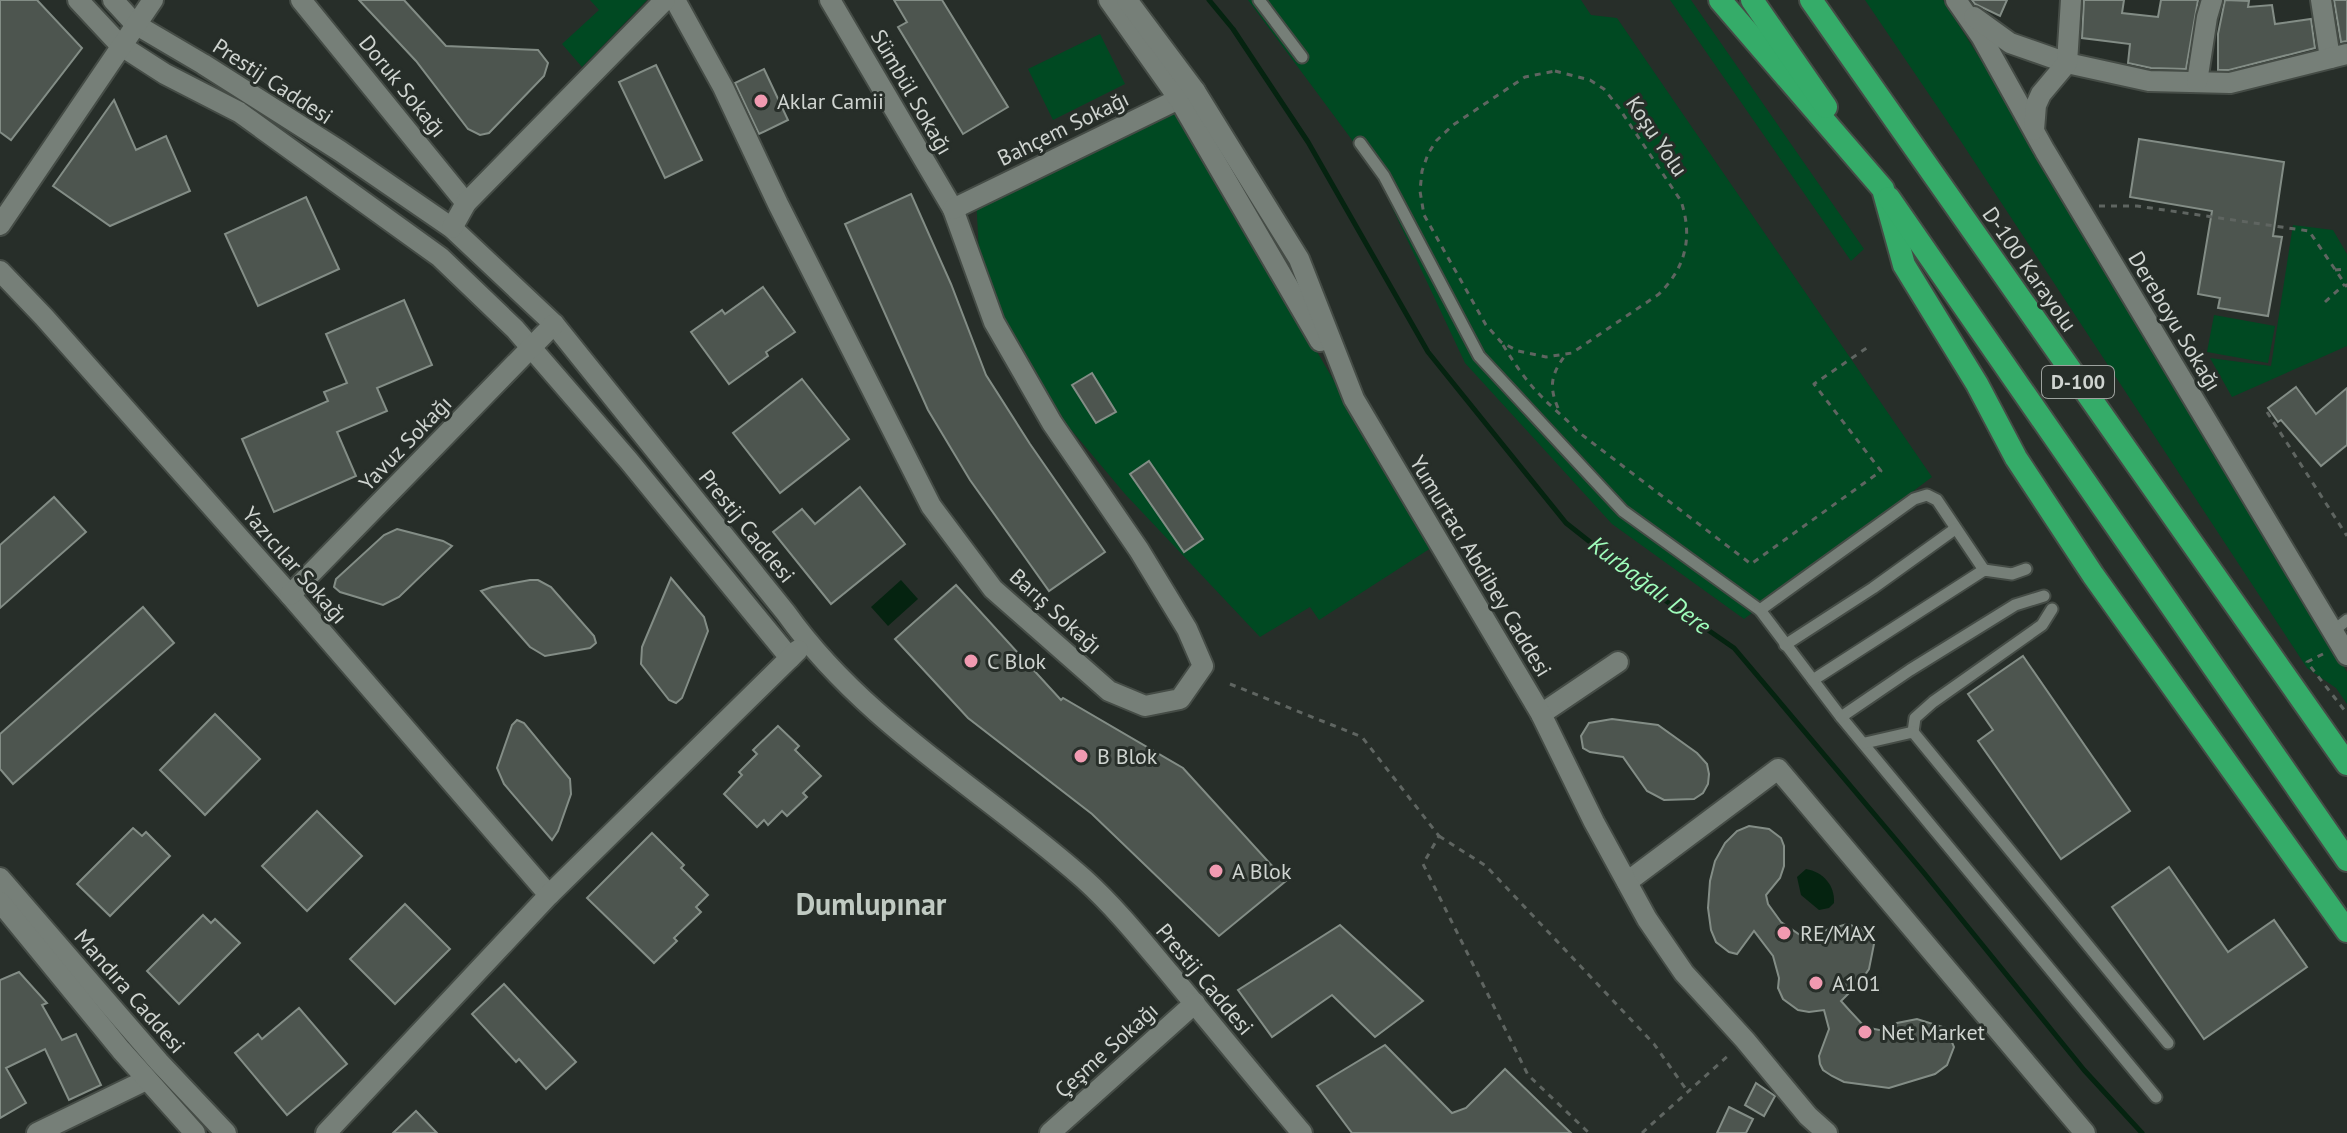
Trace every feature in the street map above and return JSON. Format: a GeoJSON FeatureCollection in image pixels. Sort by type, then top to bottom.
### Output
{"type":"FeatureCollection","features":[{"type":"Feature","properties":{"kind":"highway"},"geometry":{"type":"LineString","coordinates":[[1720,0],[1883,189]]}},
{"type":"Feature","properties":{"kind":"highway"},"geometry":{"type":"LineString","coordinates":[[1729,0],[1797,92]]}},
{"type":"Feature","properties":{"kind":"highway"},"geometry":{"type":"LineString","coordinates":[[1752,0],[1883,189],[1904,265],[1977,384],[2016,458],[2093,575],[2347,931]]}},
{"type":"Feature","properties":{"kind":"highway","name":"D-100 Karayolu"},"geometry":{"type":"LineString","coordinates":[[1811,0],[2347,764]]}},
{"type":"Feature","properties":{"kind":"highway","name":"D-100"},"geometry":{"type":"LineString","coordinates":[[1883,189],[2347,860]]}},
{"type":"Feature","properties":{"kind":"street","name":"Prestij Caddesi"},"geometry":{"type":"LineString","coordinates":[[78,0],[120,45],[165,74],[239,112],[440,257],[531,347],[790,658]]}},
{"type":"Feature","properties":{"kind":"street","name":"Prestij Caddesi"},"geometry":{"type":"LineString","coordinates":[[113,0],[135,24],[240,87],[452,228],[554,324],[807,642],[912,742],[1086,881],[1136,933],[1302,1133]]}},
{"type":"Feature","properties":{"kind":"street"},"geometry":{"type":"LineString","coordinates":[[0,225],[153,0]]}},
{"type":"Feature","properties":{"kind":"street","name":"Doruk Sokağı"},"geometry":{"type":"LineString","coordinates":[[301,0],[466,203]]}},
{"type":"Feature","properties":{"kind":"street"},"geometry":{"type":"LineString","coordinates":[[452,228],[466,203],[665,0]]}},
{"type":"Feature","properties":{"kind":"street","name":"Barış Sokağı"},"geometry":{"type":"LineString","coordinates":[[675,0],[723,87],[778,204],[931,506],[993,589],[1109,691],[1145,706],[1180,699],[1203,666],[1187,629],[1139,550],[1052,423],[994,322],[953,209]]}},
{"type":"Feature","properties":{"kind":"street","name":"Sümbül Sokağı"},"geometry":{"type":"LineString","coordinates":[[830,0],[953,209]]}},
{"type":"Feature","properties":{"kind":"street"},"geometry":{"type":"LineString","coordinates":[[1109,0],[1187,95]]}},
{"type":"Feature","properties":{"kind":"street","name":"Yumurtacı Abdibey Caddesi"},"geometry":{"type":"LineString","coordinates":[[1127,0],[1187,95],[1299,259],[1354,399],[1541,714],[1594,822],[1647,919],[1684,973],[1808,1116],[1827,1133]]}},
{"type":"Feature","properties":{"kind":"street"},"geometry":{"type":"LineString","coordinates":[[2034,130],[2036,105],[2041,94],[2067,63],[2071,0]]}},
{"type":"Feature","properties":{"kind":"street"},"geometry":{"type":"LineString","coordinates":[[2197,82],[2212,0]]}},
{"type":"Feature","properties":{"kind":"street"},"geometry":{"type":"LineString","coordinates":[[1960,5],[2010,43],[2067,63],[2149,81],[2230,83],[2338,56],[2321,0]]}},
{"type":"Feature","properties":{"kind":"street","name":"Dereboyu Sokağı"},"geometry":{"type":"LineString","coordinates":[[1960,5],[2342,638]]}},
{"type":"Feature","properties":{"kind":"street","name":"Bahçem Sokağı"},"geometry":{"type":"LineString","coordinates":[[953,209],[1187,95]]}},
{"type":"Feature","properties":{"kind":"street","name":"Yazıcılar Sokağı"},"geometry":{"type":"LineString","coordinates":[[0,271],[290,595],[549,895]]}},
{"type":"Feature","properties":{"kind":"street","name":"Yavuz Sokağı"},"geometry":{"type":"LineString","coordinates":[[290,595],[554,324]]}},
{"type":"Feature","properties":{"kind":"street"},"geometry":{"type":"LineString","coordinates":[[326,1133],[549,895],[807,642]]}},
{"type":"Feature","properties":{"kind":"street"},"geometry":{"type":"LineString","coordinates":[[1541,714],[1618,662]]}},
{"type":"Feature","properties":{"kind":"street"},"geometry":{"type":"LineString","coordinates":[[1627,882],[1778,769],[2085,1133]]}},
{"type":"Feature","properties":{"kind":"street","name":"Mandıra Caddesi"},"geometry":{"type":"LineString","coordinates":[[0,878],[159,1062],[226,1133]]}},
{"type":"Feature","properties":{"kind":"street","name":"Mandıra Caddesi"},"geometry":{"type":"LineString","coordinates":[[0,902],[146,1080],[195,1133]]}},
{"type":"Feature","properties":{"kind":"street","name":"Çeşme Sokağı"},"geometry":{"type":"LineString","coordinates":[[1050,1133],[1195,1003]]}},
{"type":"Feature","properties":{"kind":"street"},"geometry":{"type":"LineString","coordinates":[[37,1133],[146,1080]]}},
{"type":"Feature","properties":{"kind":"lane"},"geometry":{"type":"LineString","coordinates":[[1259,0],[1302,57]]}},
{"type":"Feature","properties":{"kind":"lane"},"geometry":{"type":"LineString","coordinates":[[1360,143],[1384,176],[1479,356],[1623,511],[1760,610],[1841,717],[2156,1097]]}},
{"type":"Feature","properties":{"kind":"lane"},"geometry":{"type":"LineString","coordinates":[[1760,610],[1914,499],[1927,495],[1937,500],[1984,570]]}},
{"type":"Feature","properties":{"kind":"lane"},"geometry":{"type":"LineString","coordinates":[[1785,645],[1873,588],[1955,529]]}},
{"type":"Feature","properties":{"kind":"lane"},"geometry":{"type":"LineString","coordinates":[[1813,680],[1984,570],[2012,574],[2026,569]]}},
{"type":"Feature","properties":{"kind":"lane"},"geometry":{"type":"LineString","coordinates":[[1841,717],[2015,605],[2044,596]]}},
{"type":"Feature","properties":{"kind":"lane"},"geometry":{"type":"LineString","coordinates":[[2052,609],[2042,625],[1915,718],[1913,732],[2168,1043]]}},
{"type":"Feature","properties":{"kind":"lane"},"geometry":{"type":"LineString","coordinates":[[1865,743],[1913,732]]}},
{"type":"Feature","properties":{"kind":"path","name":"Koşu Yolu"},"geometry":{"type":"LineString","coordinates":[[1566,354],[1572,353],[1667,285],[1681,263],[1687,248],[1688,233],[1681,201],[1604,89],[1572,74],[1555,71],[1525,77],[1453,125],[1436,141],[1428,154],[1420,191],[1424,215],[1486,325],[1542,399],[1560,412],[1577,431],[1751,564],[1881,471],[1814,384],[1871,345]]}},
{"type":"Feature","properties":{"kind":"path"},"geometry":{"type":"LineString","coordinates":[[2079,206],[2137,206],[2309,231],[2346,285],[2325,302]]}},
{"type":"Feature","properties":{"kind":"path"},"geometry":{"type":"LineString","coordinates":[[2335,270],[2347,269]]}},
{"type":"Feature","properties":{"kind":"path"},"geometry":{"type":"LineString","coordinates":[[1501,342],[1531,355],[1546,357],[1566,354]]}},
{"type":"Feature","properties":{"kind":"path"},"geometry":{"type":"LineString","coordinates":[[1560,412],[1551,386],[1553,372],[1566,354]]}},
{"type":"Feature","properties":{"kind":"path"},"geometry":{"type":"LineString","coordinates":[[2267,412],[2347,536]]}},
{"type":"Feature","properties":{"kind":"path"},"geometry":{"type":"LineString","coordinates":[[2342,638],[2307,662],[2345,711]]}},
{"type":"Feature","properties":{"kind":"path"},"geometry":{"type":"LineString","coordinates":[[1230,684],[1362,737],[1439,836],[1486,866],[1654,1044],[1688,1092]]}},
{"type":"Feature","properties":{"kind":"path"},"geometry":{"type":"LineString","coordinates":[[1439,836],[1423,864],[1528,1075],[1589,1133]]}},
{"type":"Feature","properties":{"kind":"path"},"geometry":{"type":"LineString","coordinates":[[1642,1133],[1745,1040]]}},
{"type":"Feature","properties":{"kind":"green space"},"geometry":{"type":"Polygon","coordinates":[[[590,0],[647,0],[582,67],[562,44],[599,10],[590,0]]]}},
{"type":"Feature","properties":{"kind":"green space"},"geometry":{"type":"Polygon","coordinates":[[[1248,0],[1581,0],[1591,15],[1617,18],[1932,477],[1744,619],[1612,524],[1465,363],[1375,171],[1248,0]]]}},
{"type":"Feature","properties":{"kind":"green space"},"geometry":{"type":"Polygon","coordinates":[[[1670,0],[1691,0],[1864,249],[1851,261],[1670,0]]]}},
{"type":"Feature","properties":{"kind":"green space"},"geometry":{"type":"Polygon","coordinates":[[[1865,0],[1943,0],[2032,141],[2347,672],[2347,704],[2336,688],[2307,668],[1865,0]]]}},
{"type":"Feature","properties":{"kind":"green space"},"geometry":{"type":"Polygon","coordinates":[[[1100,34],[1125,84],[1053,120],[1028,69],[1100,34]]]}},
{"type":"Feature","properties":{"kind":"green space"},"geometry":{"type":"Polygon","coordinates":[[[1175,107],[1431,548],[1319,620],[1310,607],[1260,637],[1125,494],[1021,370],[980,270],[976,197],[1175,107]]]}},
{"type":"Feature","properties":{"kind":"green space"},"geometry":{"type":"Polygon","coordinates":[[[2293,225],[2333,230],[2347,254],[2347,346],[2232,397],[2210,358],[2271,366],[2293,225]]]}},
{"type":"Feature","properties":{"kind":"green space"},"geometry":{"type":"Polygon","coordinates":[[[2214,315],[2275,326],[2268,363],[2207,352],[2214,315]]]}},
{"type":"Feature","properties":{"kind":"shaded area"},"geometry":{"type":"Polygon","coordinates":[[[901,580],[918,599],[888,626],[871,607],[901,580]]]}},
{"type":"Feature","properties":{"kind":"shaded area"},"geometry":{"type":"Polygon","coordinates":[[[1806,869],[1823,876],[1830,885],[1834,903],[1829,908],[1819,910],[1801,895],[1797,877],[1806,869]]]}},
{"type":"Feature","properties":{"kind":"building"},"geometry":{"type":"Polygon","coordinates":[[[0,0],[37,0],[82,48],[11,140],[0,132],[0,0]]]}},
{"type":"Feature","properties":{"kind":"building"},"geometry":{"type":"Polygon","coordinates":[[[359,0],[404,0],[446,46],[538,50],[548,63],[544,76],[489,133],[480,135],[468,129],[416,61],[359,0]]]}},
{"type":"Feature","properties":{"kind":"building"},"geometry":{"type":"Polygon","coordinates":[[[894,0],[942,0],[1008,107],[963,134],[898,27],[907,22],[894,0]]]}},
{"type":"Feature","properties":{"kind":"building"},"geometry":{"type":"Polygon","coordinates":[[[1972,0],[2007,0],[2000,16],[1972,0]]]}},
{"type":"Feature","properties":{"kind":"building"},"geometry":{"type":"Polygon","coordinates":[[[2084,0],[2124,0],[2122,13],[2158,17],[2161,0],[2198,0],[2186,69],[2151,68],[2128,63],[2130,44],[2082,38],[2084,0]]]}},
{"type":"Feature","properties":{"kind":"building"},"geometry":{"type":"Polygon","coordinates":[[[2225,0],[2249,1],[2248,7],[2272,5],[2275,24],[2311,19],[2315,48],[2229,70],[2218,70],[2218,34],[2225,0]]]}},
{"type":"Feature","properties":{"kind":"building"},"geometry":{"type":"Polygon","coordinates":[[[2334,0],[2347,0],[2347,41],[2341,42],[2334,0]]]}},
{"type":"Feature","properties":{"kind":"building"},"geometry":{"type":"Polygon","coordinates":[[[656,65],[702,160],[665,178],[619,82],[656,65]]]}},
{"type":"Feature","properties":{"kind":"building","name":"Aklar Camii"},"geometry":{"type":"Polygon","coordinates":[[[764,69],[788,120],[759,134],[735,83],[764,69]]]}},
{"type":"Feature","properties":{"kind":"building"},"geometry":{"type":"Polygon","coordinates":[[[114,100],[136,150],[166,136],[190,191],[110,226],[53,186],[114,100]]]}},
{"type":"Feature","properties":{"kind":"building"},"geometry":{"type":"Polygon","coordinates":[[[2139,139],[2284,162],[2273,236],[2282,237],[2268,316],[2218,308],[2220,298],[2198,294],[2212,211],[2130,197],[2139,139]]]}},
{"type":"Feature","properties":{"kind":"building"},"geometry":{"type":"Polygon","coordinates":[[[911,194],[951,284],[986,375],[1105,552],[1049,591],[970,480],[928,410],[845,224],[911,194]]]}},
{"type":"Feature","properties":{"kind":"building"},"geometry":{"type":"Polygon","coordinates":[[[306,197],[339,269],[258,306],[225,234],[306,197]]]}},
{"type":"Feature","properties":{"kind":"building"},"geometry":{"type":"Polygon","coordinates":[[[763,287],[795,332],[729,384],[691,332],[722,310],[725,314],[763,287]]]}},
{"type":"Feature","properties":{"kind":"building"},"geometry":{"type":"Polygon","coordinates":[[[404,300],[432,365],[377,388],[387,411],[337,432],[356,476],[274,512],[242,439],[328,401],[324,392],[347,383],[326,334],[404,300]]]}},
{"type":"Feature","properties":{"kind":"building"},"geometry":{"type":"Polygon","coordinates":[[[1092,373],[1116,412],[1096,423],[1072,385],[1092,373]]]}},
{"type":"Feature","properties":{"kind":"building"},"geometry":{"type":"Polygon","coordinates":[[[802,379],[849,439],[780,493],[733,433],[802,379]]]}},
{"type":"Feature","properties":{"kind":"building"},"geometry":{"type":"Polygon","coordinates":[[[2296,387],[2316,414],[2347,388],[2347,445],[2321,466],[2268,408],[2296,387]]]}},
{"type":"Feature","properties":{"kind":"building"},"geometry":{"type":"Polygon","coordinates":[[[1149,461],[1203,539],[1184,552],[1130,474],[1149,461]]]}},
{"type":"Feature","properties":{"kind":"building"},"geometry":{"type":"Polygon","coordinates":[[[860,487],[905,544],[831,604],[773,532],[802,509],[815,524],[860,487]]]}},
{"type":"Feature","properties":{"kind":"building"},"geometry":{"type":"Polygon","coordinates":[[[54,497],[86,532],[0,608],[0,545],[54,497]]]}},
{"type":"Feature","properties":{"kind":"building"},"geometry":{"type":"Polygon","coordinates":[[[397,529],[452,546],[399,597],[383,605],[340,592],[334,587],[336,579],[384,535],[397,529]]]}},
{"type":"Feature","properties":{"kind":"building"},"geometry":{"type":"Polygon","coordinates":[[[671,578],[704,617],[708,631],[682,698],[676,703],[669,700],[641,664],[642,647],[671,578]]]}},
{"type":"Feature","properties":{"kind":"building"},"geometry":{"type":"Polygon","coordinates":[[[538,580],[551,587],[594,636],[596,643],[590,648],[545,656],[530,647],[481,591],[538,580]]]}},
{"type":"Feature","properties":{"kind":"building"},"geometry":{"type":"Polygon","coordinates":[[[956,585],[1061,700],[1063,698],[1183,768],[1286,881],[1219,936],[1092,814],[968,718],[895,639],[956,585]]]}},
{"type":"Feature","properties":{"kind":"building"},"geometry":{"type":"Polygon","coordinates":[[[143,607],[174,643],[13,784],[0,769],[0,734],[143,607]]]}},
{"type":"Feature","properties":{"kind":"building"},"geometry":{"type":"Polygon","coordinates":[[[2023,656],[2130,811],[2061,859],[1978,741],[1993,730],[1968,694],[2023,656]]]}},
{"type":"Feature","properties":{"kind":"building"},"geometry":{"type":"Polygon","coordinates":[[[215,714],[260,759],[205,815],[160,770],[215,714]]]}},
{"type":"Feature","properties":{"kind":"building"},"geometry":{"type":"Polygon","coordinates":[[[1612,719],[1658,725],[1697,753],[1707,764],[1709,774],[1703,793],[1694,799],[1664,800],[1647,791],[1623,757],[1583,748],[1581,736],[1589,723],[1612,719]]]}},
{"type":"Feature","properties":{"kind":"building"},"geometry":{"type":"Polygon","coordinates":[[[517,720],[524,723],[570,779],[571,794],[552,840],[504,784],[497,768],[512,725],[517,720]]]}},
{"type":"Feature","properties":{"kind":"building"},"geometry":{"type":"Polygon","coordinates":[[[778,726],[799,746],[795,750],[821,776],[803,793],[807,797],[787,816],[782,811],[768,825],[764,820],[757,827],[724,794],[742,775],[739,772],[757,754],[753,750],[778,726]]]}},
{"type":"Feature","properties":{"kind":"building"},"geometry":{"type":"Polygon","coordinates":[[[317,811],[362,856],[307,911],[262,866],[317,811]]]}},
{"type":"Feature","properties":{"kind":"building"},"geometry":{"type":"Polygon","coordinates":[[[1749,826],[1769,829],[1781,838],[1784,846],[1784,866],[1780,878],[1766,895],[1768,904],[1781,922],[1806,939],[1847,924],[1860,928],[1874,944],[1869,969],[1841,1001],[1865,1027],[1884,1031],[1897,1023],[1917,1019],[1946,1028],[1954,1047],[1947,1065],[1935,1074],[1889,1088],[1844,1082],[1832,1076],[1823,1070],[1819,1056],[1829,1029],[1824,1010],[1798,1010],[1783,999],[1773,956],[1754,931],[1737,954],[1716,942],[1708,908],[1715,861],[1725,843],[1737,831],[1749,826]]]}},
{"type":"Feature","properties":{"kind":"building"},"geometry":{"type":"Polygon","coordinates":[[[133,828],[142,836],[146,832],[170,856],[110,916],[77,884],[133,828]]]}},
{"type":"Feature","properties":{"kind":"building"},"geometry":{"type":"Polygon","coordinates":[[[652,833],[708,895],[696,907],[701,912],[654,963],[587,898],[652,833]]]}},
{"type":"Feature","properties":{"kind":"building"},"geometry":{"type":"Polygon","coordinates":[[[2169,867],[2228,952],[2274,920],[2307,967],[2204,1039],[2112,907],[2169,867]]]}},
{"type":"Feature","properties":{"kind":"building"},"geometry":{"type":"Polygon","coordinates":[[[405,904],[450,949],[395,1004],[350,959],[405,904]]]}},
{"type":"Feature","properties":{"kind":"building"},"geometry":{"type":"Polygon","coordinates":[[[203,915],[211,923],[215,919],[240,943],[179,1004],[147,971],[203,915]]]}},
{"type":"Feature","properties":{"kind":"building"},"geometry":{"type":"Polygon","coordinates":[[[1340,925],[1423,1001],[1375,1037],[1332,995],[1272,1037],[1238,990],[1340,925]]]}},
{"type":"Feature","properties":{"kind":"building"},"geometry":{"type":"Polygon","coordinates":[[[19,972],[47,1003],[42,1005],[62,1040],[76,1034],[101,1085],[69,1100],[45,1049],[6,1068],[26,1103],[0,1118],[0,980],[19,972]]]}},
{"type":"Feature","properties":{"kind":"building"},"geometry":{"type":"Polygon","coordinates":[[[504,984],[576,1062],[546,1089],[472,1014],[504,984]]]}},
{"type":"Feature","properties":{"kind":"building"},"geometry":{"type":"Polygon","coordinates":[[[299,1008],[347,1064],[287,1115],[235,1053],[258,1034],[262,1039],[299,1008]]]}},
{"type":"Feature","properties":{"kind":"building"},"geometry":{"type":"Polygon","coordinates":[[[1385,1045],[1452,1113],[1466,1108],[1505,1069],[1571,1133],[1352,1133],[1317,1086],[1385,1045]]]}},
{"type":"Feature","properties":{"kind":"building"},"geometry":{"type":"Polygon","coordinates":[[[1756,1083],[1775,1096],[1764,1116],[1745,1105],[1756,1083]]]}},
{"type":"Feature","properties":{"kind":"building"},"geometry":{"type":"Polygon","coordinates":[[[1729,1107],[1753,1119],[1746,1133],[1717,1133],[1729,1107]]]}},
{"type":"Feature","properties":{"kind":"building"},"geometry":{"type":"Polygon","coordinates":[[[416,1111],[437,1133],[393,1133],[416,1111]]]}},
{"type":"Feature","properties":{"kind":"waterway","name":"Kurbağalı Dere"},"geometry":{"type":"LineString","coordinates":[[1209,0],[1233,29],[1308,142],[1428,352],[1566,523],[1656,594],[1734,648],[1924,873],[2084,1070],[2142,1133]]}},
{"type":"Feature","properties":{"kind":"place","name":"Aklar Camii"},"geometry":{"type":"Point","coordinates":[761,101]}},
{"type":"Feature","properties":{"kind":"place","name":"C Blok"},"geometry":{"type":"Point","coordinates":[971,661]}},
{"type":"Feature","properties":{"kind":"place","name":"B Blok"},"geometry":{"type":"Point","coordinates":[1081,756]}},
{"type":"Feature","properties":{"kind":"place","name":"A Blok"},"geometry":{"type":"Point","coordinates":[1216,871]}},
{"type":"Feature","properties":{"kind":"place","name":"RE/MAX"},"geometry":{"type":"Point","coordinates":[1784,933]}},
{"type":"Feature","properties":{"kind":"place","name":"A101"},"geometry":{"type":"Point","coordinates":[1816,983]}},
{"type":"Feature","properties":{"kind":"place","name":"Net Market"},"geometry":{"type":"Point","coordinates":[1865,1032]}},
{"type":"Feature","properties":{"kind":"district","name":"Dumlupınar"},"geometry":{"type":"Point","coordinates":[871,903]}}]}
